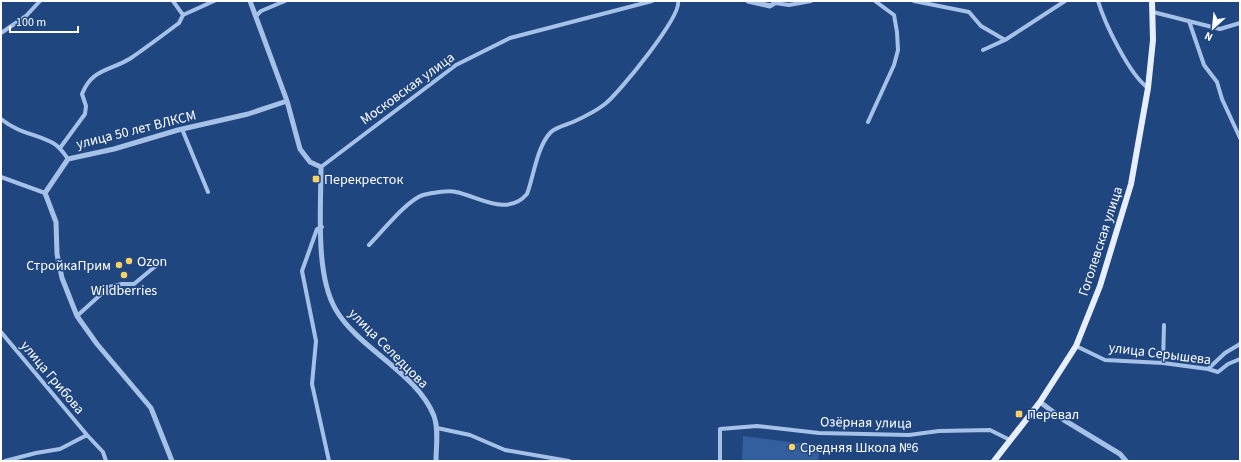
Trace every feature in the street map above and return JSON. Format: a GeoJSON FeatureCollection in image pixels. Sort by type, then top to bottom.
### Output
{"type":"FeatureCollection","features":[{"type":"Feature","properties":{"kind":"main road","name":"Гоголевская улица"},"geometry":{"type":"LineString","coordinates":[[994,461],[1040,402],[1076,346],[1100,286],[1131,184],[1148,88],[1153,40],[1152,1]]}},
{"type":"Feature","properties":{"kind":"street"},"geometry":{"type":"LineString","coordinates":[[1,33],[26,16],[40,1]]}},
{"type":"Feature","properties":{"kind":"street"},"geometry":{"type":"LineString","coordinates":[[173,1],[183,15]]}},
{"type":"Feature","properties":{"kind":"street"},"geometry":{"type":"LineString","coordinates":[[60,148],[85,114],[86,106],[82,94],[90,80],[106,68],[129,59],[179,23],[183,15],[214,1]]}},
{"type":"Feature","properties":{"kind":"street"},"geometry":{"type":"LineString","coordinates":[[250,1],[287,101],[300,149],[310,162],[321,167]]}},
{"type":"Feature","properties":{"kind":"street"},"geometry":{"type":"LineString","coordinates":[[256,16],[261,10],[285,1]]}},
{"type":"Feature","properties":{"kind":"street","name":"Московская улица"},"geometry":{"type":"LineString","coordinates":[[321,167],[456,65],[510,38],[652,1]]}},
{"type":"Feature","properties":{"kind":"street"},"geometry":{"type":"LineString","coordinates":[[370,245],[401,211],[422,196],[455,192],[478,200],[504,205],[513,204],[522,200],[527,194],[541,146],[552,130],[574,122],[605,104],[665,32],[675,16],[679,4],[678,1]]}},
{"type":"Feature","properties":{"kind":"street"},"geometry":{"type":"LineString","coordinates":[[748,1],[770,6],[777,2],[789,5],[811,1]]}},
{"type":"Feature","properties":{"kind":"street"},"geometry":{"type":"LineString","coordinates":[[868,122],[894,65],[898,50],[894,15],[875,1]]}},
{"type":"Feature","properties":{"kind":"street"},"geometry":{"type":"LineString","coordinates":[[914,1],[969,12],[981,26],[1005,40]]}},
{"type":"Feature","properties":{"kind":"street"},"geometry":{"type":"LineString","coordinates":[[983,50],[1005,40],[1065,1]]}},
{"type":"Feature","properties":{"kind":"street"},"geometry":{"type":"LineString","coordinates":[[1098,1],[1108,27],[1134,72],[1148,88]]}},
{"type":"Feature","properties":{"kind":"street"},"geometry":{"type":"LineString","coordinates":[[1153,12],[1220,29],[1240,24]]}},
{"type":"Feature","properties":{"kind":"street"},"geometry":{"type":"LineString","coordinates":[[1189,21],[1204,65],[1217,82],[1222,99],[1240,138]]}},
{"type":"Feature","properties":{"kind":"street","name":"улица 50 лет ВЛКСМ"},"geometry":{"type":"LineString","coordinates":[[45,193],[68,159],[114,149],[182,129],[248,114],[287,101]]}},
{"type":"Feature","properties":{"kind":"street"},"geometry":{"type":"LineString","coordinates":[[1,119],[10,127],[52,143],[60,148],[68,159]]}},
{"type":"Feature","properties":{"kind":"street"},"geometry":{"type":"LineString","coordinates":[[182,129],[208,192]]}},
{"type":"Feature","properties":{"kind":"street","name":"улица Селедцова"},"geometry":{"type":"LineString","coordinates":[[321,167],[323,276],[336,311],[357,334],[406,379],[421,395],[433,415],[437,428],[436,461]]}},
{"type":"Feature","properties":{"kind":"street"},"geometry":{"type":"LineString","coordinates":[[1,177],[45,193],[56,222],[57,254],[62,278],[77,316],[97,344],[151,408],[172,461]]}},
{"type":"Feature","properties":{"kind":"street"},"geometry":{"type":"LineString","coordinates":[[322,227],[318,229],[302,271],[316,341],[312,384],[329,461]]}},
{"type":"Feature","properties":{"kind":"street"},"geometry":{"type":"LineString","coordinates":[[77,316],[109,287],[122,284],[134,284],[158,264]]}},
{"type":"Feature","properties":{"kind":"street"},"geometry":{"type":"LineString","coordinates":[[1163,363],[1164,325]]}},
{"type":"Feature","properties":{"kind":"street","name":"улица Грибова"},"geometry":{"type":"LineString","coordinates":[[1,332],[87,435],[100,450],[104,452],[106,461]]}},
{"type":"Feature","properties":{"kind":"street"},"geometry":{"type":"LineString","coordinates":[[1208,369],[1225,353],[1240,344]]}},
{"type":"Feature","properties":{"kind":"street","name":"улица Серышева"},"geometry":{"type":"LineString","coordinates":[[1076,346],[1105,360],[1163,363],[1208,369],[1218,372],[1228,364],[1240,359]]}},
{"type":"Feature","properties":{"kind":"street"},"geometry":{"type":"LineString","coordinates":[[1040,402],[1064,420],[1120,454],[1126,461]]}},
{"type":"Feature","properties":{"kind":"street","name":"Озёрная улица"},"geometry":{"type":"LineString","coordinates":[[720,461],[720,429],[757,426],[819,433],[909,435],[939,431],[990,430],[1010,440]]}},
{"type":"Feature","properties":{"kind":"street"},"geometry":{"type":"LineString","coordinates":[[437,428],[470,435],[505,450],[569,461]]}},
{"type":"Feature","properties":{"kind":"street"},"geometry":{"type":"LineString","coordinates":[[5,461],[36,453],[60,449],[87,435]]}},
{"type":"Feature","properties":{"kind":"shaded area","name":"Средняя Школа №6"},"geometry":{"type":"Polygon","coordinates":[[[743,436],[820,446],[818,461],[742,461],[743,436]]]}},
{"type":"Feature","properties":{"kind":"place","name":"Перекресток"},"geometry":{"type":"Point","coordinates":[316,179]}},
{"type":"Feature","properties":{"kind":"place","name":"Ozon"},"geometry":{"type":"Point","coordinates":[129,261]}},
{"type":"Feature","properties":{"kind":"place","name":"СтройкаПрим"},"geometry":{"type":"Point","coordinates":[119,265]}},
{"type":"Feature","properties":{"kind":"place","name":"Wildberries"},"geometry":{"type":"Point","coordinates":[124,275]}},
{"type":"Feature","properties":{"kind":"place","name":"Перевал"},"geometry":{"type":"Point","coordinates":[1019,414]}},
{"type":"Feature","properties":{"kind":"place","name":"Средняя Школа №6"},"geometry":{"type":"Point","coordinates":[792,447]}}]}
